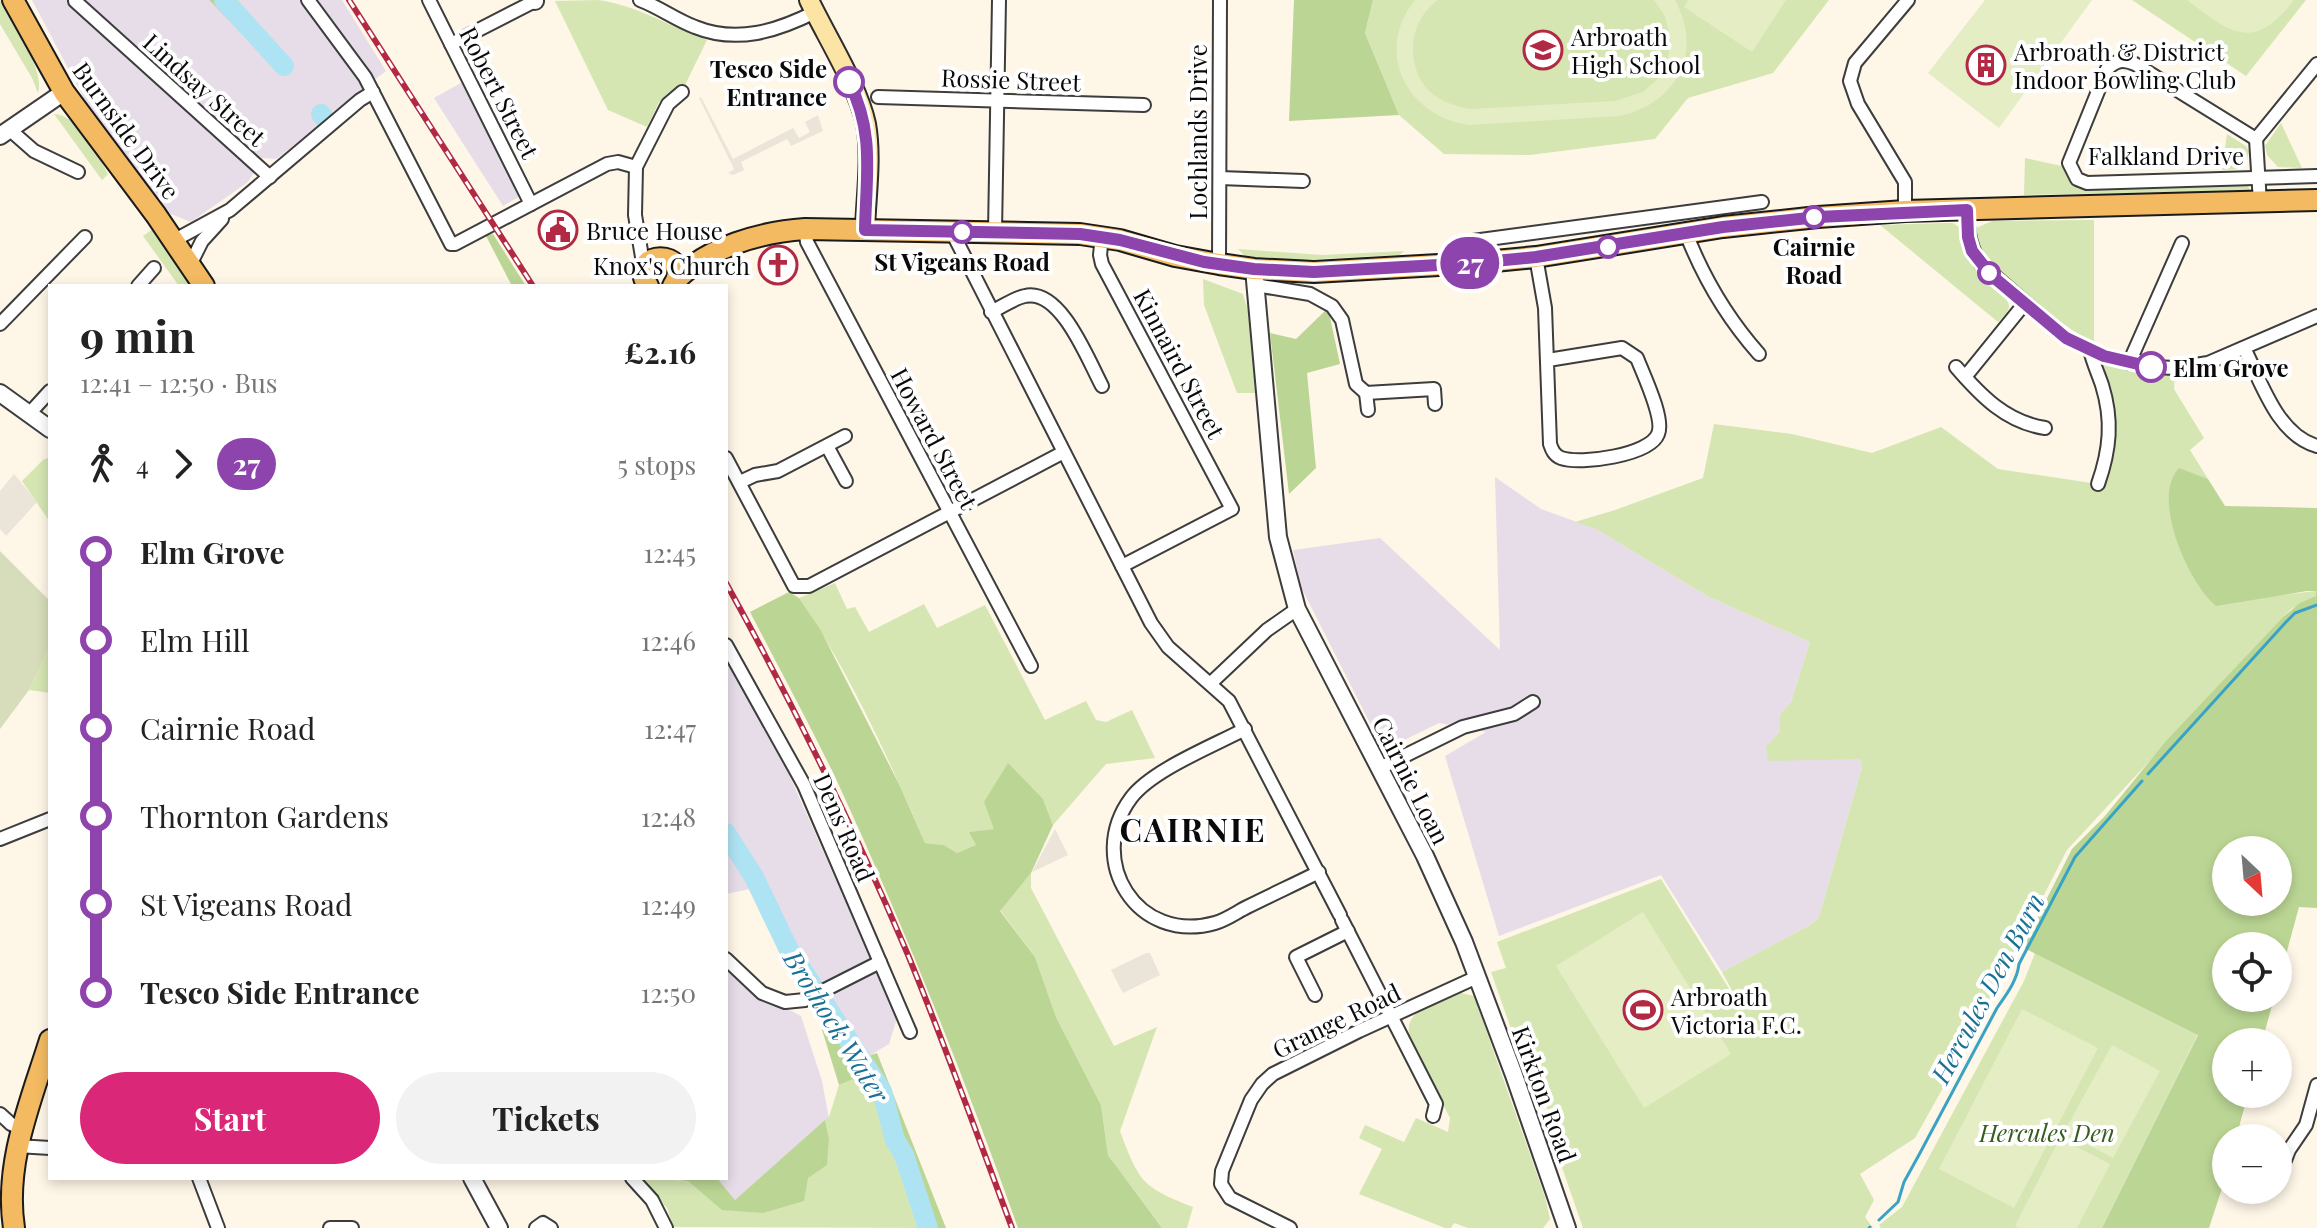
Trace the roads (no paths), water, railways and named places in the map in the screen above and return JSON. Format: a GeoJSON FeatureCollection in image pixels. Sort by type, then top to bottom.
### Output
{"type":"FeatureCollection","features":[{"type":"Feature","properties":{"kind":"main road","name":"Burnside Drive"},"geometry":{"type":"LineString","coordinates":[[13,0],[64,92],[203,284]]}},
{"type":"Feature","properties":{"kind":"main road"},"geometry":{"type":"LineString","coordinates":[[812,6],[865,120],[868,143],[865,230]]}},
{"type":"Feature","properties":{"kind":"main road"},"geometry":{"type":"LineString","coordinates":[[652,273],[759,236],[805,229],[1102,236],[1175,256],[1219,264],[1255,277],[1536,257],[1686,233],[1722,217],[1818,217],[1905,211],[2317,200]]}},
{"type":"Feature","properties":{"kind":"main road"},"geometry":{"type":"LineString","coordinates":[[675,283],[706,256]]}},
{"type":"Feature","properties":{"kind":"main road"},"geometry":{"type":"LineString","coordinates":[[652,273],[677,270],[675,283]]}},
{"type":"Feature","properties":{"kind":"main road"},"geometry":{"type":"LineString","coordinates":[[14,1228],[10,1200],[14,1145],[48,1046]]}},
{"type":"Feature","properties":{"kind":"street"},"geometry":{"type":"LineString","coordinates":[[308,0],[373,92],[451,244],[607,164],[618,162],[636,167]]}},
{"type":"Feature","properties":{"kind":"street","name":"Robert Street"},"geometry":{"type":"LineString","coordinates":[[429,0],[531,204]]}},
{"type":"Feature","properties":{"kind":"street"},"geometry":{"type":"LineString","coordinates":[[451,44],[536,0]]}},
{"type":"Feature","properties":{"kind":"street"},"geometry":{"type":"LineString","coordinates":[[995,232],[999,0]]}},
{"type":"Feature","properties":{"kind":"street","name":"Lochlands Drive"},"geometry":{"type":"LineString","coordinates":[[1219,264],[1220,0]]}},
{"type":"Feature","properties":{"kind":"street"},"geometry":{"type":"LineString","coordinates":[[1905,211],[1905,182],[1858,104],[1850,81],[1855,63],[1908,0]]}},
{"type":"Feature","properties":{"kind":"street","name":"Lindsay Street"},"geometry":{"type":"LineString","coordinates":[[75,1],[270,177]]}},
{"type":"Feature","properties":{"kind":"street"},"geometry":{"type":"LineString","coordinates":[[649,1],[692,26],[732,35],[776,30],[812,6]]}},
{"type":"Feature","properties":{"kind":"street","name":"Falkland Drive"},"geometry":{"type":"LineString","coordinates":[[2256,139],[2125,60],[2114,62],[2107,69],[2069,163],[2077,179],[2087,183],[2259,177]]}},
{"type":"Feature","properties":{"kind":"street"},"geometry":{"type":"LineString","coordinates":[[2260,203],[2256,139],[2317,64]]}},
{"type":"Feature","properties":{"kind":"street"},"geometry":{"type":"LineString","coordinates":[[4,133],[64,92]]}},
{"type":"Feature","properties":{"kind":"street"},"geometry":{"type":"LineString","coordinates":[[190,265],[202,241],[230,210],[373,92]]}},
{"type":"Feature","properties":{"kind":"street"},"geometry":{"type":"LineString","coordinates":[[652,273],[635,215],[636,167],[668,104],[682,92]]}},
{"type":"Feature","properties":{"kind":"street","name":"Rossie Street"},"geometry":{"type":"LineString","coordinates":[[878,97],[1144,105]]}},
{"type":"Feature","properties":{"kind":"street"},"geometry":{"type":"LineString","coordinates":[[4,133],[13,135],[34,151],[78,172]]}},
{"type":"Feature","properties":{"kind":"street"},"geometry":{"type":"LineString","coordinates":[[2259,177],[2317,176]]}},
{"type":"Feature","properties":{"kind":"street"},"geometry":{"type":"LineString","coordinates":[[1220,178],[1303,181]]}},
{"type":"Feature","properties":{"kind":"street"},"geometry":{"type":"LineString","coordinates":[[1474,263],[1473,241],[1722,217],[1762,202]]}},
{"type":"Feature","properties":{"kind":"street"},"geometry":{"type":"LineString","coordinates":[[173,241],[230,210]]}},
{"type":"Feature","properties":{"kind":"street"},"geometry":{"type":"LineString","coordinates":[[1967,210],[1972,251],[1991,275],[2066,338],[2129,363],[2176,368],[2208,363],[2317,316]]}},
{"type":"Feature","properties":{"kind":"street","name":"Howard Street"},"geometry":{"type":"LineString","coordinates":[[805,229],[807,242],[1031,666]]}},
{"type":"Feature","properties":{"kind":"street"},"geometry":{"type":"LineString","coordinates":[[952,232],[1151,623],[1168,647],[1229,701],[1245,729],[1436,1104],[1433,1116]]}},
{"type":"Feature","properties":{"kind":"street"},"geometry":{"type":"LineString","coordinates":[[1686,233],[1703,271],[1740,332],[1759,354]]}},
{"type":"Feature","properties":{"kind":"street","name":"Kinnaird Street"},"geometry":{"type":"LineString","coordinates":[[1102,236],[1102,264],[1232,509],[1122,566]]}},
{"type":"Feature","properties":{"kind":"street"},"geometry":{"type":"LineString","coordinates":[[0,324],[85,237]]}},
{"type":"Feature","properties":{"kind":"street"},"geometry":{"type":"LineString","coordinates":[[641,242],[640,255],[652,273]]}},
{"type":"Feature","properties":{"kind":"street"},"geometry":{"type":"LineString","coordinates":[[2129,363],[2182,243]]}},
{"type":"Feature","properties":{"kind":"street"},"geometry":{"type":"LineString","coordinates":[[1536,257],[1545,308],[1550,444],[1554,454],[1562,459],[1602,460],[1648,446],[1658,436],[1660,423],[1637,358],[1631,352],[1622,348],[1548,360]]}},
{"type":"Feature","properties":{"kind":"street"},"geometry":{"type":"LineString","coordinates":[[140,284],[154,268]]}},
{"type":"Feature","properties":{"kind":"street"},"geometry":{"type":"LineString","coordinates":[[1255,277],[1310,294],[1332,306],[1342,320],[1356,384],[1366,393],[1368,410]]}},
{"type":"Feature","properties":{"kind":"street","name":"Cairnie Loan"},"geometry":{"type":"LineString","coordinates":[[1255,277],[1278,537],[1297,609],[1425,856],[1477,977]]}},
{"type":"Feature","properties":{"kind":"street"},"geometry":{"type":"LineString","coordinates":[[991,312],[1024,296],[1040,295],[1056,304],[1102,386]]}},
{"type":"Feature","properties":{"kind":"street"},"geometry":{"type":"LineString","coordinates":[[2025,303],[1960,372],[1974,388],[2012,419],[2045,428]]}},
{"type":"Feature","properties":{"kind":"street"},"geometry":{"type":"LineString","coordinates":[[2244,348],[2289,430],[2317,446]]}},
{"type":"Feature","properties":{"kind":"street"},"geometry":{"type":"LineString","coordinates":[[2090,350],[2107,406],[2110,437],[2098,484]]}},
{"type":"Feature","properties":{"kind":"street"},"geometry":{"type":"LineString","coordinates":[[1366,393],[1434,389],[1435,404]]}},
{"type":"Feature","properties":{"kind":"street"},"geometry":{"type":"LineString","coordinates":[[0,393],[48,428]]}},
{"type":"Feature","properties":{"kind":"street"},"geometry":{"type":"LineString","coordinates":[[29,414],[48,393]]}},
{"type":"Feature","properties":{"kind":"street"},"geometry":{"type":"LineString","coordinates":[[740,482],[755,475],[778,471],[845,436]]}},
{"type":"Feature","properties":{"kind":"street"},"geometry":{"type":"LineString","coordinates":[[827,446],[846,481]]}},
{"type":"Feature","properties":{"kind":"street"},"geometry":{"type":"LineString","coordinates":[[728,461],[794,586],[800,587],[809,586],[1062,453]]}},
{"type":"Feature","properties":{"kind":"street"},"geometry":{"type":"LineString","coordinates":[[1211,683],[1267,630],[1297,609]]}},
{"type":"Feature","properties":{"kind":"street","name":"Dens Road"},"geometry":{"type":"LineString","coordinates":[[728,649],[804,785],[910,1032]]}},
{"type":"Feature","properties":{"kind":"street"},"geometry":{"type":"LineString","coordinates":[[1380,768],[1463,727],[1514,714],[1533,702]]}},
{"type":"Feature","properties":{"kind":"street"},"geometry":{"type":"LineString","coordinates":[[1245,729],[1150,779],[1133,796],[1119,817],[1113,834],[1113,858],[1121,883],[1129,898],[1144,912],[1165,922],[1192,926],[1215,923],[1319,872]]}},
{"type":"Feature","properties":{"kind":"street"},"geometry":{"type":"LineString","coordinates":[[0,839],[48,820]]}},
{"type":"Feature","properties":{"kind":"street"},"geometry":{"type":"LineString","coordinates":[[1315,995],[1296,957],[1343,922]]}},
{"type":"Feature","properties":{"kind":"street"},"geometry":{"type":"LineString","coordinates":[[728,961],[762,993],[785,1002],[805,1000],[880,962]]}},
{"type":"Feature","properties":{"kind":"street","name":"Grange Road"},"geometry":{"type":"LineString","coordinates":[[1290,1228],[1230,1198],[1221,1184],[1222,1171],[1251,1100],[1262,1084],[1273,1074],[1477,977]]}},
{"type":"Feature","properties":{"kind":"street","name":"Kirkton Road"},"geometry":{"type":"LineString","coordinates":[[1477,977],[1567,1228]]}},
{"type":"Feature","properties":{"kind":"street"},"geometry":{"type":"LineString","coordinates":[[2292,1146],[2306,1125],[2317,1085]]}},
{"type":"Feature","properties":{"kind":"street"},"geometry":{"type":"LineString","coordinates":[[0,1114],[11,1124],[14,1145],[48,1148]]}},
{"type":"Feature","properties":{"kind":"street"},"geometry":{"type":"LineString","coordinates":[[200,1180],[218,1228]]}},
{"type":"Feature","properties":{"kind":"street"},"geometry":{"type":"LineString","coordinates":[[473,1180],[499,1228]]}},
{"type":"Feature","properties":{"kind":"street"},"geometry":{"type":"LineString","coordinates":[[634,1180],[652,1200],[666,1228]]}},
{"type":"Feature","properties":{"kind":"street"},"geometry":{"type":"LineString","coordinates":[[536,1228],[543,1223],[551,1228]]}},
{"type":"Feature","properties":{"kind":"street"},"geometry":{"type":"LineString","coordinates":[[330,1228],[352,1228]]}},
{"type":"Feature","properties":{"kind":"waterway","name":"Brothock Water"},"geometry":{"type":"LineString","coordinates":[[224,0],[284,66]]}},
{"type":"Feature","properties":{"kind":"waterway","name":"Brothock Water"},"geometry":{"type":"LineString","coordinates":[[321,114],[324,118]]}},
{"type":"Feature","properties":{"kind":"waterway","name":"Hercules Den Burn"},"geometry":{"type":"LineString","coordinates":[[2148,774],[2286,622],[2295,613],[2317,605]]}},
{"type":"Feature","properties":{"kind":"waterway","name":"Hercules Den Burn"},"geometry":{"type":"LineString","coordinates":[[1879,1220],[1898,1202],[1904,1182],[1997,1008],[2011,988],[2019,964],[2075,857],[2142,781]]}},
{"type":"Feature","properties":{"kind":"waterway","name":"Brothock Water"},"geometry":{"type":"LineString","coordinates":[[728,836],[754,877],[789,950],[882,1091],[895,1140],[904,1155],[928,1228]]}},
{"type":"Feature","properties":{"kind":"railway"},"geometry":{"type":"LineString","coordinates":[[349,0],[532,284]]}},
{"type":"Feature","properties":{"kind":"railway"},"geometry":{"type":"LineString","coordinates":[[728,587],[822,767],[866,860],[935,1023],[1012,1228]]}},
{"type":"Feature","properties":{"kind":"place","name":"Arbroath High School"},"geometry":{"type":"Point","coordinates":[1543,50]}},
{"type":"Feature","properties":{"kind":"place","name":"Arbroath & District Indoor Bowling Club"},"geometry":{"type":"Point","coordinates":[1986,65]}},
{"type":"Feature","properties":{"kind":"place","name":"Tesco Side Entrance"},"geometry":{"type":"Point","coordinates":[849,82]}},
{"type":"Feature","properties":{"kind":"place","name":"Cairnie Road"},"geometry":{"type":"Point","coordinates":[1814,217]}},
{"type":"Feature","properties":{"kind":"place","name":"Bruce House"},"geometry":{"type":"Point","coordinates":[558,230]}},
{"type":"Feature","properties":{"kind":"place","name":"St Vigeans Road"},"geometry":{"type":"Point","coordinates":[962,232]}},
{"type":"Feature","properties":{"kind":"place","name":"Knox's Church"},"geometry":{"type":"Point","coordinates":[778,265]}},
{"type":"Feature","properties":{"kind":"place","name":"Elm Grove"},"geometry":{"type":"Point","coordinates":[2151,367]}},
{"type":"Feature","properties":{"kind":"place","name":"Arbroath Victoria F.C."},"geometry":{"type":"Point","coordinates":[1643,1010]}},
{"type":"Feature","properties":{"kind":"district","name":"CAIRNIE"},"geometry":{"type":"Point","coordinates":[1193,828]}},
{"type":"Feature","properties":{"kind":"park label","name":"Hercules Den"},"geometry":{"type":"Point","coordinates":[2047,1132]}}]}
